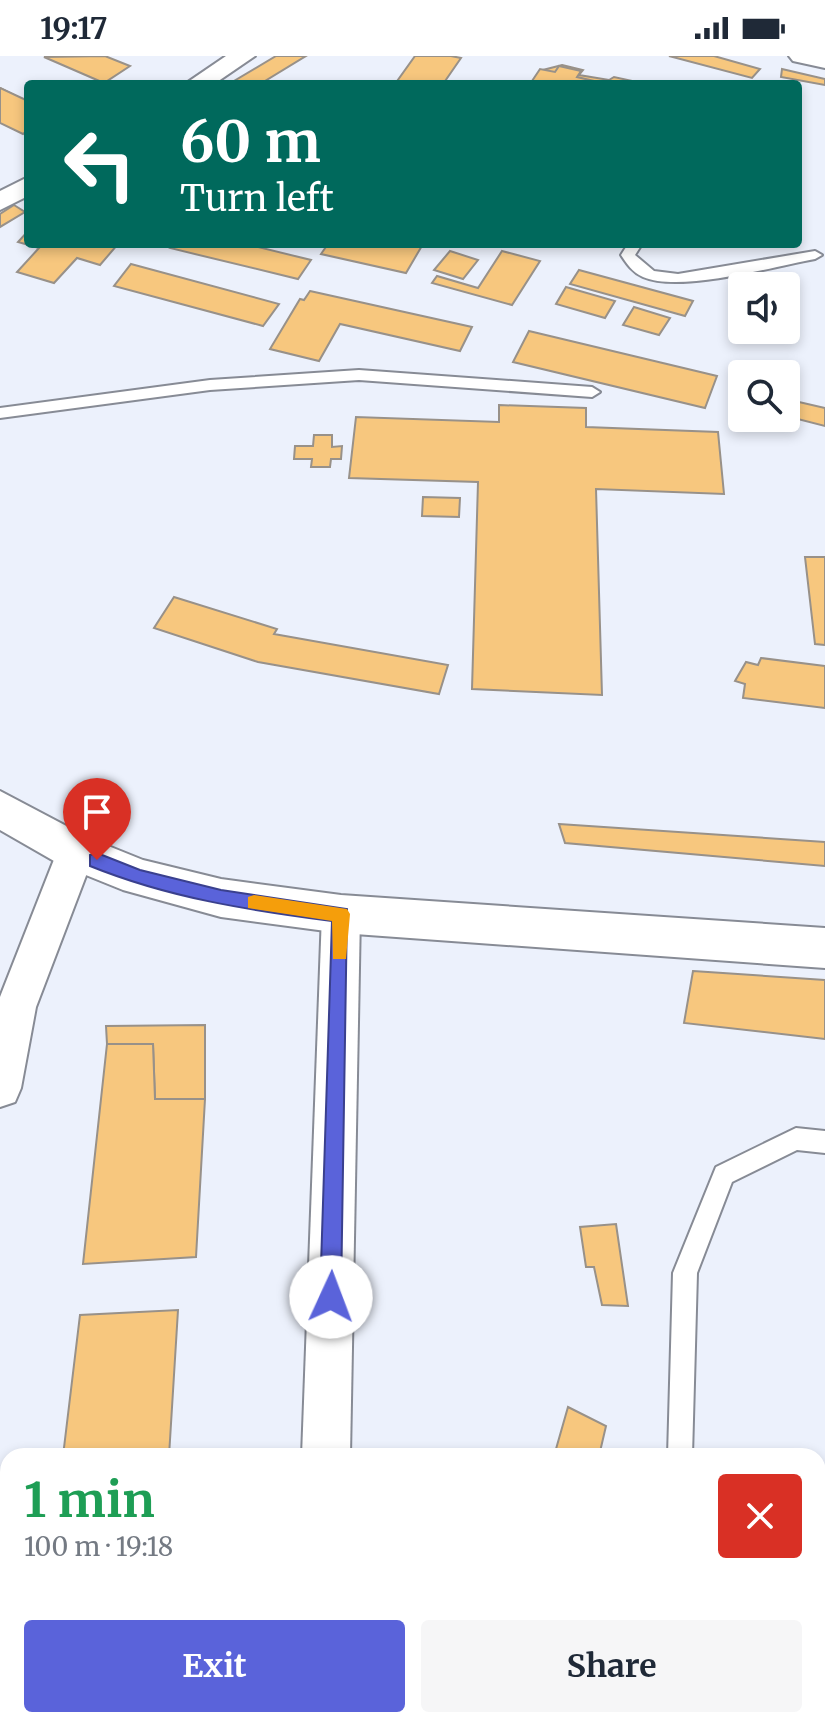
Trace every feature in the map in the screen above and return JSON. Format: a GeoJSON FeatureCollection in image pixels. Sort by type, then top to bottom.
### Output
{"type":"FeatureCollection","features":[{"type":"Feature","properties":{"kind":"street"},"geometry":{"type":"LineString","coordinates":[[204,80],[243,56]]}},
{"type":"Feature","properties":{"kind":"street"},"geometry":{"type":"LineString","coordinates":[[801,56],[825,61]]}},
{"type":"Feature","properties":{"kind":"street"},"geometry":{"type":"LineString","coordinates":[[0,202],[24,187]]}},
{"type":"Feature","properties":{"kind":"street"},"geometry":{"type":"LineString","coordinates":[[0,809],[76,852],[138,877],[221,898],[341,914],[825,948]]}},
{"type":"Feature","properties":{"kind":"street"},"geometry":{"type":"LineString","coordinates":[[0,1088],[16,1007],[76,852]]}},
{"type":"Feature","properties":{"kind":"street"},"geometry":{"type":"LineString","coordinates":[[326,1448],[341,914]]}},
{"type":"Feature","properties":{"kind":"lane"},"geometry":{"type":"LineString","coordinates":[[632,248],[628,255],[637,270],[656,278],[678,279],[820,256]]}},
{"type":"Feature","properties":{"kind":"lane"},"geometry":{"type":"LineString","coordinates":[[798,248],[820,256]]}},
{"type":"Feature","properties":{"kind":"lane"},"geometry":{"type":"LineString","coordinates":[[0,413],[210,385],[359,375],[592,392]]}},
{"type":"Feature","properties":{"kind":"lane"},"geometry":{"type":"LineString","coordinates":[[680,1448],[685,1273],[724,1175],[796,1139],[825,1142]]}},
{"type":"Feature","properties":{"kind":"building"},"geometry":{"type":"Polygon","coordinates":[[[105,56],[130,66],[109,80],[97,80],[44,57],[105,56]]]}},
{"type":"Feature","properties":{"kind":"building"},"geometry":{"type":"Polygon","coordinates":[[[276,56],[306,56],[267,80],[236,80],[276,56]]]}},
{"type":"Feature","properties":{"kind":"building"},"geometry":{"type":"Polygon","coordinates":[[[415,56],[461,58],[446,80],[398,80],[415,56]]]}},
{"type":"Feature","properties":{"kind":"building"},"geometry":{"type":"Polygon","coordinates":[[[669,56],[714,56],[760,69],[752,78],[669,56]]]}},
{"type":"Feature","properties":{"kind":"building"},"geometry":{"type":"Polygon","coordinates":[[[562,65],[583,70],[579,75],[609,80],[535,80],[543,70],[562,65]]]}},
{"type":"Feature","properties":{"kind":"building"},"geometry":{"type":"Polygon","coordinates":[[[559,66],[581,71],[577,77],[590,80],[533,80],[540,69],[555,72],[559,66]]]}},
{"type":"Feature","properties":{"kind":"building"},"geometry":{"type":"Polygon","coordinates":[[[782,69],[825,79],[825,85],[802,80],[781,77],[782,69]]]}},
{"type":"Feature","properties":{"kind":"building"},"geometry":{"type":"Polygon","coordinates":[[[0,88],[20,98],[0,110],[0,88]]]}},
{"type":"Feature","properties":{"kind":"building"},"geometry":{"type":"Polygon","coordinates":[[[0,88],[24,99],[24,133],[0,123],[0,88]]]}},
{"type":"Feature","properties":{"kind":"building"},"geometry":{"type":"Polygon","coordinates":[[[14,205],[24,211],[0,227],[0,214],[14,205]]]}},
{"type":"Feature","properties":{"kind":"building"},"geometry":{"type":"Polygon","coordinates":[[[39,248],[115,248],[100,265],[77,258],[54,283],[17,272],[39,248]]]}},
{"type":"Feature","properties":{"kind":"building"},"geometry":{"type":"Polygon","coordinates":[[[170,248],[262,248],[311,260],[298,279],[170,248]]]}},
{"type":"Feature","properties":{"kind":"building"},"geometry":{"type":"Polygon","coordinates":[[[325,248],[421,248],[406,273],[321,254],[325,248]]]}},
{"type":"Feature","properties":{"kind":"building"},"geometry":{"type":"Polygon","coordinates":[[[450,251],[478,260],[463,279],[434,270],[450,251]]]}},
{"type":"Feature","properties":{"kind":"building"},"geometry":{"type":"Polygon","coordinates":[[[502,251],[540,261],[512,305],[432,283],[437,276],[478,288],[502,251]]]}},
{"type":"Feature","properties":{"kind":"building"},"geometry":{"type":"Polygon","coordinates":[[[131,264],[279,304],[263,326],[114,286],[131,264]]]}},
{"type":"Feature","properties":{"kind":"building"},"geometry":{"type":"Polygon","coordinates":[[[579,270],[693,301],[685,316],[570,284],[579,270]]]}},
{"type":"Feature","properties":{"kind":"building"},"geometry":{"type":"Polygon","coordinates":[[[566,287],[615,301],[605,318],[556,304],[566,287]]]}},
{"type":"Feature","properties":{"kind":"building"},"geometry":{"type":"Polygon","coordinates":[[[310,291],[472,327],[460,351],[340,324],[319,361],[270,349],[300,299],[304,300],[310,291]]]}},
{"type":"Feature","properties":{"kind":"building"},"geometry":{"type":"Polygon","coordinates":[[[634,307],[670,318],[659,335],[623,325],[634,307]]]}},
{"type":"Feature","properties":{"kind":"building"},"geometry":{"type":"Polygon","coordinates":[[[529,331],[717,376],[705,408],[513,362],[529,331]]]}},
{"type":"Feature","properties":{"kind":"building"},"geometry":{"type":"Polygon","coordinates":[[[800,402],[825,408],[825,426],[800,420],[800,402]]]}},
{"type":"Feature","properties":{"kind":"building"},"geometry":{"type":"Polygon","coordinates":[[[499,405],[586,408],[586,427],[718,432],[724,494],[596,489],[602,695],[472,689],[478,482],[349,478],[356,417],[499,422],[499,405]]]}},
{"type":"Feature","properties":{"kind":"building"},"geometry":{"type":"Polygon","coordinates":[[[314,435],[332,435],[332,447],[342,446],[341,459],[331,459],[330,467],[311,467],[312,459],[294,459],[295,446],[313,446],[314,435]]]}},
{"type":"Feature","properties":{"kind":"building"},"geometry":{"type":"Polygon","coordinates":[[[423,497],[460,498],[459,517],[422,516],[423,497]]]}},
{"type":"Feature","properties":{"kind":"building"},"geometry":{"type":"Polygon","coordinates":[[[805,557],[825,557],[825,645],[815,644],[805,557]]]}},
{"type":"Feature","properties":{"kind":"building"},"geometry":{"type":"Polygon","coordinates":[[[174,597],[277,629],[274,634],[448,665],[439,694],[258,662],[154,628],[174,597]]]}},
{"type":"Feature","properties":{"kind":"building"},"geometry":{"type":"Polygon","coordinates":[[[761,658],[825,666],[825,708],[743,698],[745,684],[735,681],[746,662],[758,665],[761,658]]]}},
{"type":"Feature","properties":{"kind":"building"},"geometry":{"type":"Polygon","coordinates":[[[559,824],[825,842],[825,866],[565,843],[559,824]]]}},
{"type":"Feature","properties":{"kind":"building"},"geometry":{"type":"Polygon","coordinates":[[[693,971],[825,980],[825,1039],[684,1023],[693,971]]]}},
{"type":"Feature","properties":{"kind":"building"},"geometry":{"type":"Polygon","coordinates":[[[205,1025],[205,1099],[155,1099],[153,1044],[107,1044],[106,1026],[205,1025]]]}},
{"type":"Feature","properties":{"kind":"building"},"geometry":{"type":"Polygon","coordinates":[[[107,1044],[153,1044],[155,1099],[205,1099],[196,1257],[83,1264],[107,1044]]]}},
{"type":"Feature","properties":{"kind":"building"},"geometry":{"type":"Polygon","coordinates":[[[616,1224],[628,1306],[602,1305],[594,1267],[586,1267],[580,1227],[616,1224]]]}},
{"type":"Feature","properties":{"kind":"building"},"geometry":{"type":"Polygon","coordinates":[[[178,1310],[169,1448],[64,1448],[80,1315],[178,1310]]]}},
{"type":"Feature","properties":{"kind":"building"},"geometry":{"type":"Polygon","coordinates":[[[568,1407],[606,1426],[601,1448],[556,1448],[568,1407]]]}},
{"type":"Feature","properties":{"kind":"slow traffic"},"geometry":{"type":"LineString","coordinates":[[254,903],[341,914],[340,954]]}},
{"type":"Feature","properties":{"kind":"route"},"geometry":{"type":"LineString","coordinates":[[97,860],[138,877],[221,898],[341,914],[331,1297]]}}]}
